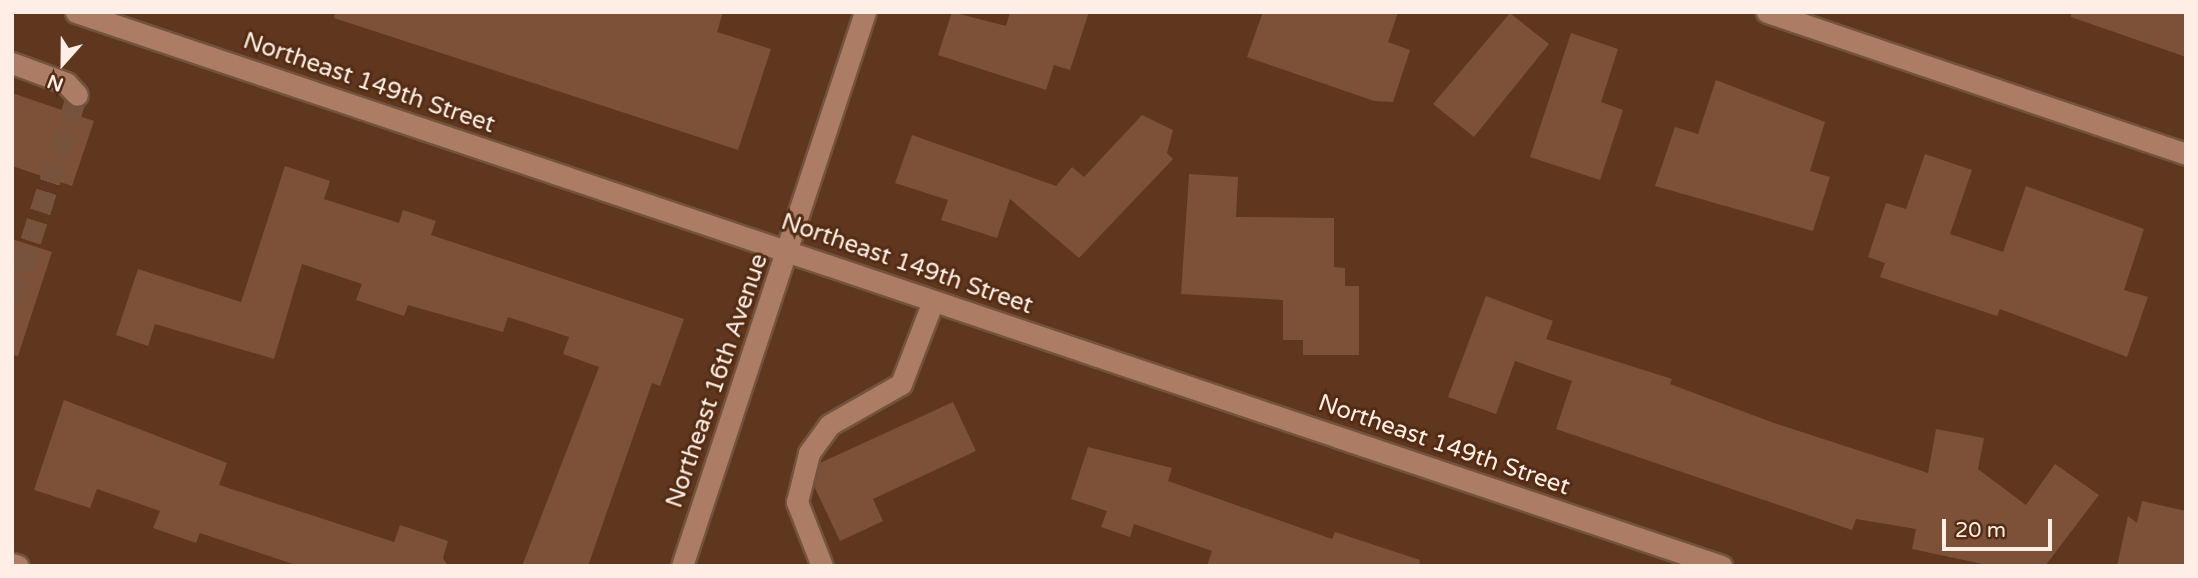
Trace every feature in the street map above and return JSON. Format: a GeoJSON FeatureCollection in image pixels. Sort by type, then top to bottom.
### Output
{"type":"FeatureCollection","features":[{"type":"Feature","properties":{"kind":"street","name":"Northeast 149th Street"},"geometry":{"type":"LineString","coordinates":[[76,12],[1721,566]]}},
{"type":"Feature","properties":{"kind":"street","name":"Northeast 16th Avenue"},"geometry":{"type":"LineString","coordinates":[[682,566],[866,12]]}},
{"type":"Feature","properties":{"kind":"street"},"geometry":{"type":"LineString","coordinates":[[1767,12],[2186,154]]}},
{"type":"Feature","properties":{"kind":"street"},"geometry":{"type":"LineString","coordinates":[[12,63],[66,83],[76,94]]}},
{"type":"Feature","properties":{"kind":"street"},"geometry":{"type":"LineString","coordinates":[[822,566],[797,502],[809,453],[828,425],[901,384],[933,300]]}},
{"type":"Feature","properties":{"kind":"street"},"geometry":{"type":"LineString","coordinates":[[12,564],[18,566]]}},
{"type":"Feature","properties":{"kind":"building"},"geometry":{"type":"Polygon","coordinates":[[[335,12],[723,12],[717,32],[771,49],[738,150],[334,18],[335,12]]]}},
{"type":"Feature","properties":{"kind":"building"},"geometry":{"type":"Polygon","coordinates":[[[952,12],[1006,26],[1010,12],[1089,12],[1070,70],[1054,65],[1046,90],[938,55],[952,12]]]}},
{"type":"Feature","properties":{"kind":"building"},"geometry":{"type":"Polygon","coordinates":[[[1263,12],[1398,12],[1388,42],[1410,50],[1393,102],[1374,101],[1247,57],[1263,12]]]}},
{"type":"Feature","properties":{"kind":"building"},"geometry":{"type":"Polygon","coordinates":[[[2071,12],[2186,12],[2186,57],[2071,17],[2071,12]]]}},
{"type":"Feature","properties":{"kind":"building"},"geometry":{"type":"Polygon","coordinates":[[[1510,13],[1549,44],[1474,137],[1433,104],[1510,13]]]}},
{"type":"Feature","properties":{"kind":"building"},"geometry":{"type":"Polygon","coordinates":[[[1571,33],[1618,49],[1601,102],[1623,110],[1600,180],[1530,157],[1571,33]]]}},
{"type":"Feature","properties":{"kind":"building"},"geometry":{"type":"Polygon","coordinates":[[[1716,80],[1825,122],[1810,171],[1830,177],[1813,231],[1655,186],[1675,127],[1698,134],[1716,80]]]}},
{"type":"Feature","properties":{"kind":"building"},"geometry":{"type":"Polygon","coordinates":[[[12,93],[94,121],[72,186],[12,166],[12,93]]]}},
{"type":"Feature","properties":{"kind":"building"},"geometry":{"type":"Polygon","coordinates":[[[1142,115],[1173,130],[1167,153],[1173,159],[1079,258],[1010,199],[997,238],[941,220],[948,200],[895,183],[912,135],[1056,186],[1072,167],[1084,177],[1142,115]]]}},
{"type":"Feature","properties":{"kind":"building"},"geometry":{"type":"Polygon","coordinates":[[[1925,154],[1972,170],[1950,234],[2003,252],[2026,186],[2144,229],[2124,290],[2148,297],[2127,357],[2000,309],[1997,316],[1880,277],[1885,263],[1868,257],[1886,203],[1906,209],[1925,154]]]}},
{"type":"Feature","properties":{"kind":"building"},"geometry":{"type":"Polygon","coordinates":[[[285,166],[330,181],[324,199],[399,223],[403,210],[436,221],[431,235],[684,319],[660,386],[652,383],[588,566],[522,566],[599,367],[563,354],[569,337],[508,317],[503,332],[408,305],[404,316],[356,300],[362,284],[302,264],[274,359],[155,324],[148,346],[116,335],[138,269],[241,302],[285,166]]]}},
{"type":"Feature","properties":{"kind":"building"},"geometry":{"type":"Polygon","coordinates":[[[1189,174],[1238,177],[1236,217],[1334,218],[1334,267],[1345,268],[1345,286],[1359,286],[1359,355],[1303,355],[1303,340],[1283,340],[1283,300],[1181,294],[1189,174]]]}},
{"type":"Feature","properties":{"kind":"building"},"geometry":{"type":"Polygon","coordinates":[[[12,239],[52,252],[18,356],[12,355],[12,239]]]}},
{"type":"Feature","properties":{"kind":"building"},"geometry":{"type":"Polygon","coordinates":[[[1486,296],[1553,321],[1546,339],[1672,379],[1670,384],[1774,423],[1928,473],[1936,429],[1984,438],[1978,469],[2026,505],[2055,464],[2099,495],[2045,566],[1992,566],[1912,549],[1916,529],[1856,519],[1852,530],[1556,429],[1572,381],[1515,361],[1496,414],[1448,397],[1486,296]]]}},
{"type":"Feature","properties":{"kind":"building"},"geometry":{"type":"Polygon","coordinates":[[[64,400],[227,463],[219,485],[394,542],[400,525],[448,541],[443,558],[448,566],[299,566],[200,533],[196,543],[153,528],[160,511],[97,489],[90,508],[34,490],[64,400]]]}},
{"type":"Feature","properties":{"kind":"building"},"geometry":{"type":"Polygon","coordinates":[[[953,402],[976,451],[873,499],[883,521],[840,541],[814,486],[820,463],[953,402]]]}},
{"type":"Feature","properties":{"kind":"building"},"geometry":{"type":"Polygon","coordinates":[[[1088,447],[1172,468],[1168,481],[1332,539],[1335,532],[1420,560],[1419,566],[1207,566],[1212,551],[1134,524],[1130,537],[1101,527],[1107,511],[1071,499],[1088,447]]]}},
{"type":"Feature","properties":{"kind":"building"},"geometry":{"type":"Polygon","coordinates":[[[2142,501],[2186,511],[2186,566],[2117,566],[2128,516],[2137,523],[2142,501]]]}},
{"type":"Feature","properties":{"kind":"tunnel"},"geometry":{"type":"LineString","coordinates":[[12,300],[77,95]]}}]}
